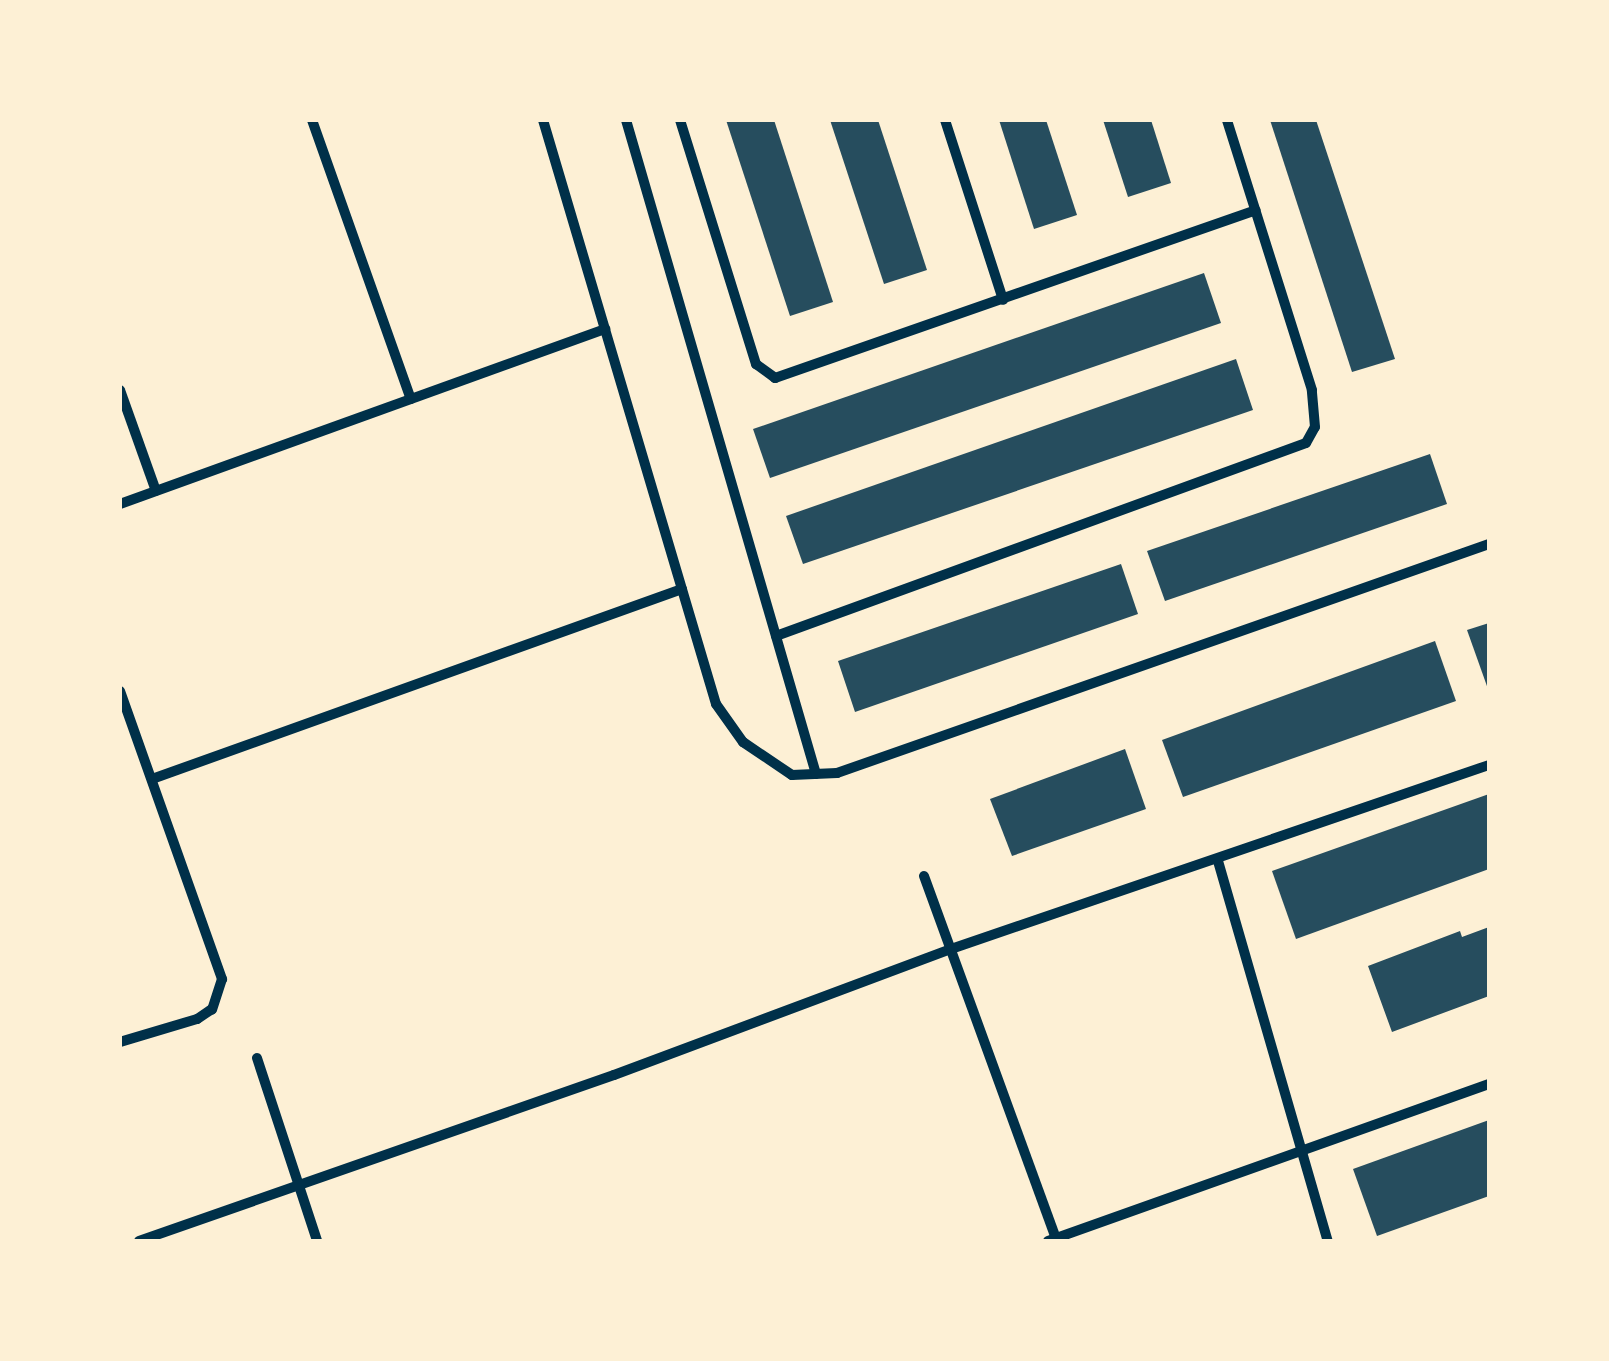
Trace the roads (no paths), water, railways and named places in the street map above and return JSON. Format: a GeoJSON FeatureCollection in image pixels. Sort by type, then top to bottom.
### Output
{"type":"FeatureCollection","features":[{"type":"Feature","properties":{"kind":"street"},"geometry":{"type":"LineString","coordinates":[[312,120],[410,399]]}},
{"type":"Feature","properties":{"kind":"street"},"geometry":{"type":"LineString","coordinates":[[543,120],[716,704],[743,742],[792,775],[837,773],[1489,544]]}},
{"type":"Feature","properties":{"kind":"street"},"geometry":{"type":"LineString","coordinates":[[626,120],[816,774]]}},
{"type":"Feature","properties":{"kind":"street"},"geometry":{"type":"LineString","coordinates":[[680,120],[763,374],[787,376],[1256,210]]}},
{"type":"Feature","properties":{"kind":"street"},"geometry":{"type":"LineString","coordinates":[[945,120],[1003,300]]}},
{"type":"Feature","properties":{"kind":"street"},"geometry":{"type":"LineString","coordinates":[[776,636],[1306,444],[1316,408],[1227,120]]}},
{"type":"Feature","properties":{"kind":"street"},"geometry":{"type":"LineString","coordinates":[[120,504],[605,329]]}},
{"type":"Feature","properties":{"kind":"street"},"geometry":{"type":"LineString","coordinates":[[120,390],[156,491]]}},
{"type":"Feature","properties":{"kind":"street"},"geometry":{"type":"LineString","coordinates":[[152,779],[682,589]]}},
{"type":"Feature","properties":{"kind":"street"},"geometry":{"type":"LineString","coordinates":[[120,691],[217,958],[222,993],[197,1018],[120,1042]]}},
{"type":"Feature","properties":{"kind":"street"},"geometry":{"type":"LineString","coordinates":[[139,1241],[298,1188],[951,948],[1218,861],[1489,766]]}},
{"type":"Feature","properties":{"kind":"street"},"geometry":{"type":"LineString","coordinates":[[1218,861],[1328,1241]]}},
{"type":"Feature","properties":{"kind":"street"},"geometry":{"type":"LineString","coordinates":[[924,876],[1052,1240],[1489,1084]]}},
{"type":"Feature","properties":{"kind":"street"},"geometry":{"type":"LineString","coordinates":[[257,1058],[316,1241]]}}]}
